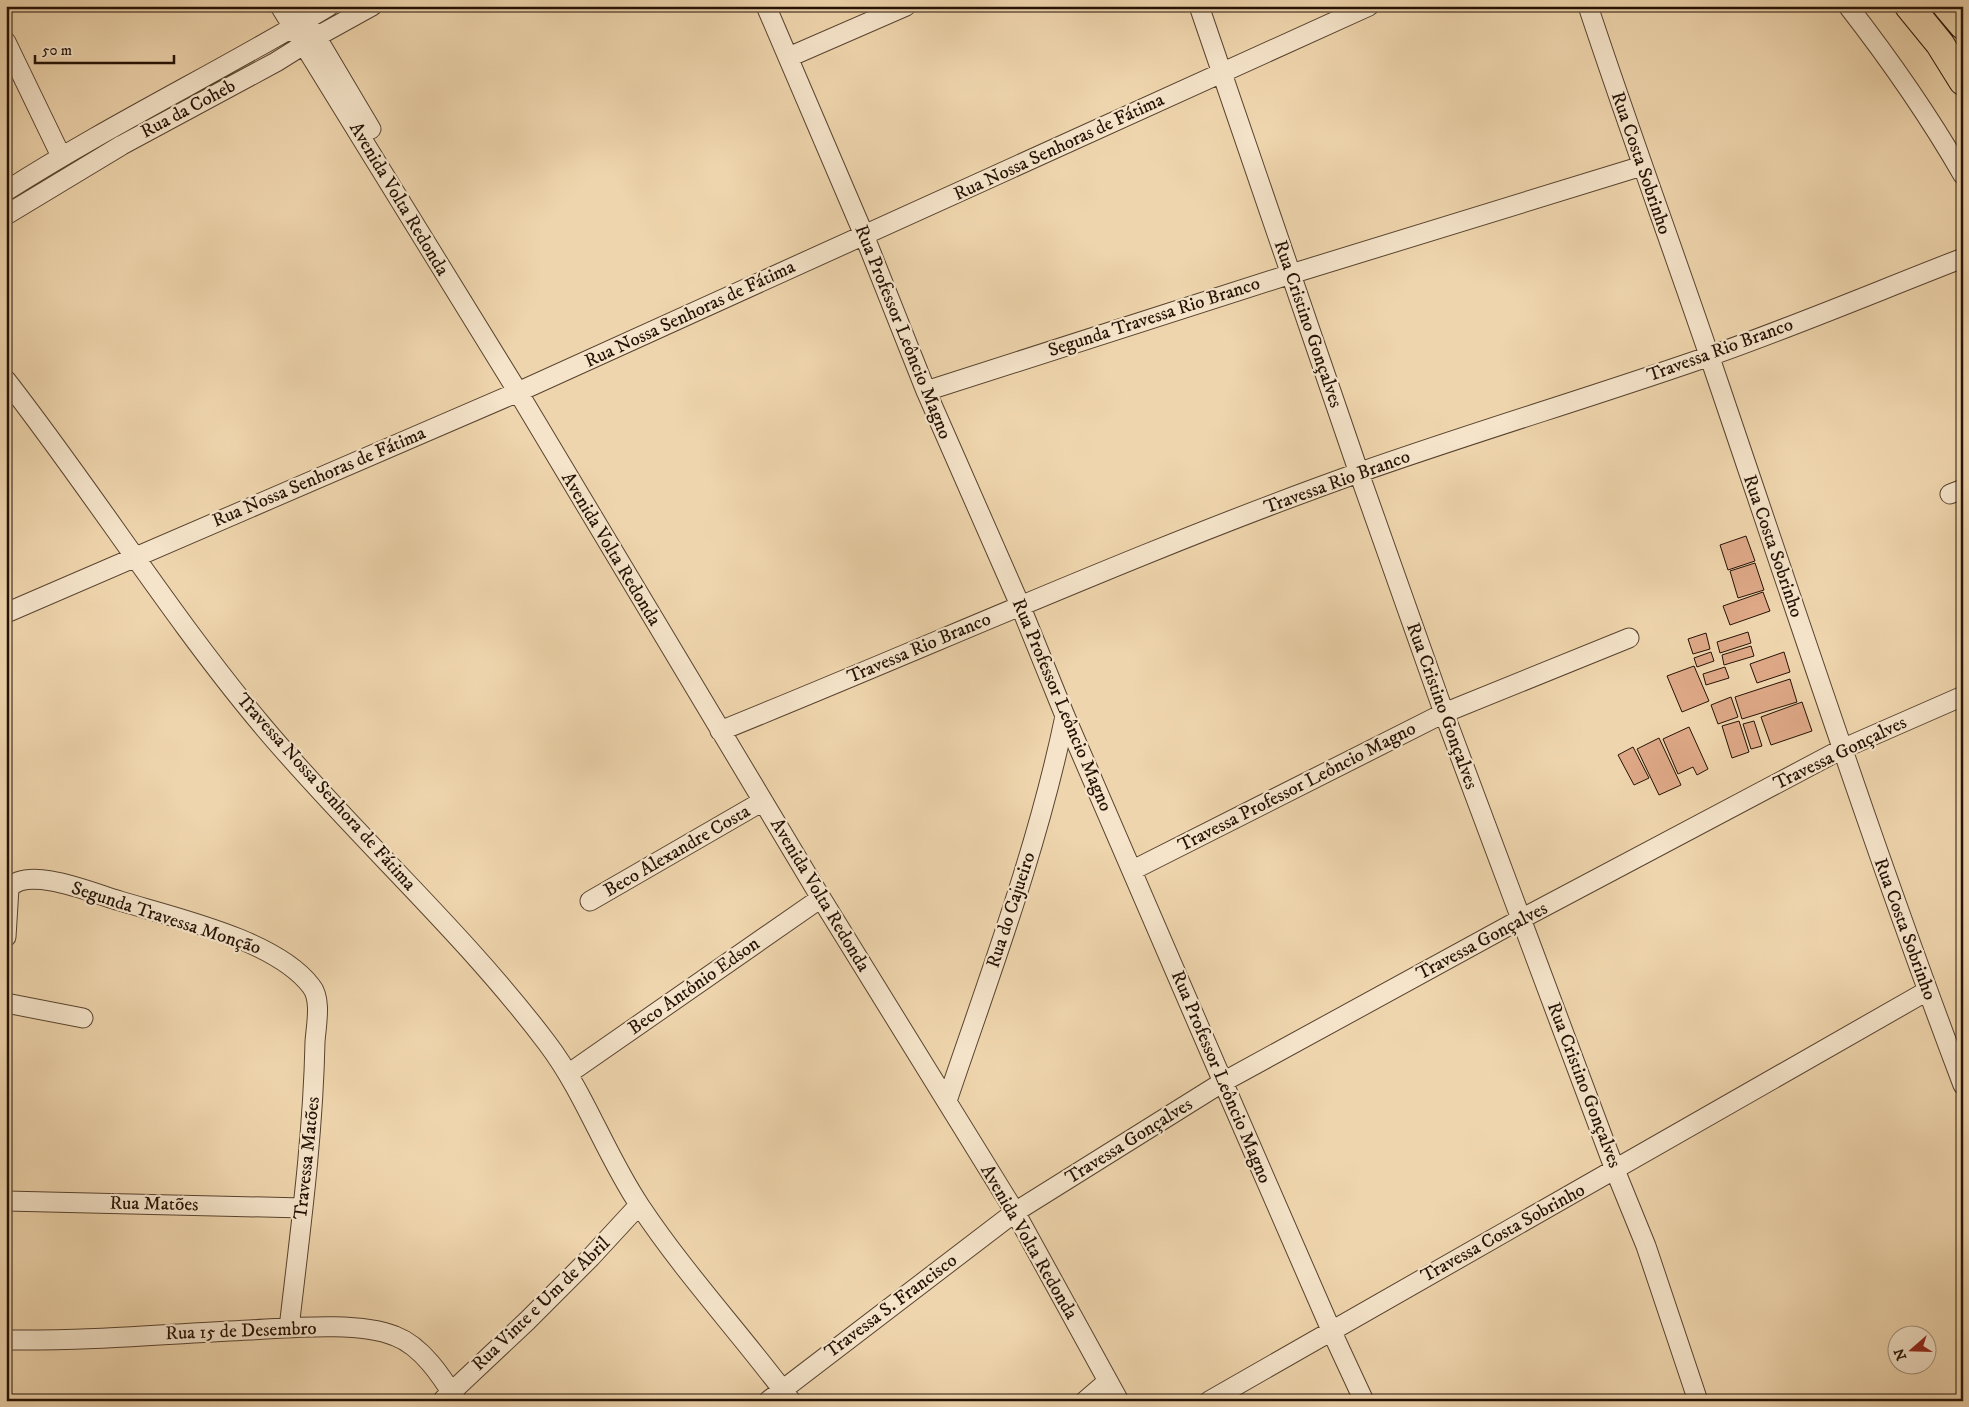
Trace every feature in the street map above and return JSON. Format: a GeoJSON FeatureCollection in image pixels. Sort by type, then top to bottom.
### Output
{"type":"FeatureCollection","features":[{"type":"Feature","properties":{"kind":"highway"},"geometry":{"type":"LineString","coordinates":[[1909,6],[1940,44],[1963,81]]}},
{"type":"Feature","properties":{"kind":"highway"},"geometry":{"type":"LineString","coordinates":[[1948,6],[1963,25]]}},
{"type":"Feature","properties":{"kind":"street","name":"Avenida Volta Redonda"},"geometry":{"type":"LineString","coordinates":[[280,6],[303,27],[720,731],[1015,1212],[1118,1401]]}},
{"type":"Feature","properties":{"kind":"street","name":"Rua da Coheb"},"geometry":{"type":"LineString","coordinates":[[6,191],[62,156],[303,27],[329,6]]}},
{"type":"Feature","properties":{"kind":"street","name":"Rua da Coheb"},"geometry":{"type":"LineString","coordinates":[[6,214],[87,165],[276,62],[303,27],[372,6]]}},
{"type":"Feature","properties":{"kind":"street","name":"Rua Professor Leôncio Magno"},"geometry":{"type":"LineString","coordinates":[[766,6],[864,235],[926,391],[1020,605],[1065,716],[1331,1330],[1364,1401]]}},
{"type":"Feature","properties":{"kind":"street"},"geometry":{"type":"LineString","coordinates":[[789,57],[906,6]]}},
{"type":"Feature","properties":{"kind":"street","name":"Rua Cristino Gonçalves"},"geometry":{"type":"LineString","coordinates":[[1199,6],[1359,473],[1444,713],[1615,1170],[1646,1246],[1698,1401]]}},
{"type":"Feature","properties":{"kind":"street","name":"Rua Nossa Senhoras de Fátima"},"geometry":{"type":"LineString","coordinates":[[6,613],[518,392],[1370,6]]}},
{"type":"Feature","properties":{"kind":"street","name":"Rua Costa Sobrinho"},"geometry":{"type":"LineString","coordinates":[[1588,6],[1642,166],[1710,356],[1842,749],[1927,991],[1963,1085]]}},
{"type":"Feature","properties":{"kind":"street"},"geometry":{"type":"LineString","coordinates":[[1848,6],[1937,129],[1963,175]]}},
{"type":"Feature","properties":{"kind":"street"},"geometry":{"type":"LineString","coordinates":[[6,42],[62,156]]}},
{"type":"Feature","properties":{"kind":"street","name":"Segunda Travessa Rio Branco"},"geometry":{"type":"LineString","coordinates":[[926,391],[1291,274],[1642,166]]}},
{"type":"Feature","properties":{"kind":"street","name":"Travessa Rio Branco"},"geometry":{"type":"LineString","coordinates":[[720,731],[817,692],[1020,605],[1184,539],[1359,473],[1710,356],[1963,258]]}},
{"type":"Feature","properties":{"kind":"street","name":"Travessa Nossa Senhora de Fátima"},"geometry":{"type":"LineString","coordinates":[[6,380],[41,425],[202,649],[261,724],[332,806],[473,953],[513,998],[568,1074],[639,1206],[697,1284],[787,1395]]}},
{"type":"Feature","properties":{"kind":"street","name":"Travessa Professor Leôncio Magno"},"geometry":{"type":"LineString","coordinates":[[1133,870],[1444,713],[1629,638]]}},
{"type":"Feature","properties":{"kind":"street","name":"Travessa Gonçalves"},"geometry":{"type":"LineString","coordinates":[[1015,1212],[1223,1082],[1521,919],[1842,749],[1963,696]]}},
{"type":"Feature","properties":{"kind":"street","name":"Rua do Cajueiro"},"geometry":{"type":"LineString","coordinates":[[947,1101],[1019,888],[1055,765],[1065,716]]}},
{"type":"Feature","properties":{"kind":"street","name":"Beco Alexandre Costa"},"geometry":{"type":"LineString","coordinates":[[590,901],[763,801]]}},
{"type":"Feature","properties":{"kind":"street","name":"Segunda Travessa Monção"},"geometry":{"type":"LineString","coordinates":[[7,930],[9,888],[18,881],[42,879],[222,933],[255,945],[277,957],[300,974],[313,988]]}},
{"type":"Feature","properties":{"kind":"street","name":"Beco Antônio Edson"},"geometry":{"type":"LineString","coordinates":[[568,1074],[821,898]]}},
{"type":"Feature","properties":{"kind":"street","name":"Travessa Matões"},"geometry":{"type":"LineString","coordinates":[[289,1328],[312,1119],[316,1006],[313,988]]}},
{"type":"Feature","properties":{"kind":"street","name":"Travessa Costa Sobrinho"},"geometry":{"type":"LineString","coordinates":[[1209,1401],[1927,991]]}},
{"type":"Feature","properties":{"kind":"street"},"geometry":{"type":"LineString","coordinates":[[6,1003],[83,1018]]}},
{"type":"Feature","properties":{"kind":"street","name":"Rua Matões"},"geometry":{"type":"LineString","coordinates":[[6,1201],[303,1208]]}},
{"type":"Feature","properties":{"kind":"street","name":"Rua Vinte e Um de Abril"},"geometry":{"type":"LineString","coordinates":[[450,1398],[591,1257],[639,1206]]}},
{"type":"Feature","properties":{"kind":"street","name":"Travessa S. Francisco"},"geometry":{"type":"LineString","coordinates":[[768,1401],[787,1395],[1015,1212]]}},
{"type":"Feature","properties":{"kind":"street","name":"Rua 15 de Desembro"},"geometry":{"type":"LineString","coordinates":[[6,1340],[289,1328],[336,1327],[377,1330],[396,1336],[414,1346],[450,1398]]}},
{"type":"Feature","properties":{"kind":"street"},"geometry":{"type":"LineString","coordinates":[[1085,1401],[1107,1382]]}},
{"type":"Feature","properties":{"kind":"building"},"geometry":{"type":"Polygon","coordinates":[[[1746,536],[1755,561],[1728,570],[1720,545],[1746,536]]]}},
{"type":"Feature","properties":{"kind":"building"},"geometry":{"type":"Polygon","coordinates":[[[1755,563],[1764,590],[1738,598],[1730,571],[1755,563]]]}},
{"type":"Feature","properties":{"kind":"building"},"geometry":{"type":"Polygon","coordinates":[[[1763,592],[1770,611],[1730,625],[1723,606],[1763,592]]]}},
{"type":"Feature","properties":{"kind":"building"},"geometry":{"type":"Polygon","coordinates":[[[1748,632],[1751,643],[1720,653],[1717,642],[1748,632]]]}},
{"type":"Feature","properties":{"kind":"building"},"geometry":{"type":"Polygon","coordinates":[[[1706,633],[1710,649],[1693,654],[1688,639],[1706,633]]]}},
{"type":"Feature","properties":{"kind":"building"},"geometry":{"type":"Polygon","coordinates":[[[1751,646],[1754,656],[1724,665],[1722,655],[1751,646]]]}},
{"type":"Feature","properties":{"kind":"building"},"geometry":{"type":"Polygon","coordinates":[[[1711,652],[1714,661],[1697,667],[1694,658],[1711,652]]]}},
{"type":"Feature","properties":{"kind":"building"},"geometry":{"type":"Polygon","coordinates":[[[1784,652],[1790,672],[1757,683],[1750,664],[1784,652]]]}},
{"type":"Feature","properties":{"kind":"building"},"geometry":{"type":"Polygon","coordinates":[[[1694,666],[1709,701],[1682,712],[1667,676],[1694,666]]]}},
{"type":"Feature","properties":{"kind":"building"},"geometry":{"type":"Polygon","coordinates":[[[1725,667],[1729,678],[1706,685],[1703,674],[1725,667]]]}},
{"type":"Feature","properties":{"kind":"building"},"geometry":{"type":"Polygon","coordinates":[[[1790,679],[1797,702],[1742,719],[1735,697],[1790,679]]]}},
{"type":"Feature","properties":{"kind":"building"},"geometry":{"type":"Polygon","coordinates":[[[1731,697],[1738,717],[1718,724],[1711,705],[1731,697]]]}},
{"type":"Feature","properties":{"kind":"building"},"geometry":{"type":"Polygon","coordinates":[[[1802,702],[1812,731],[1771,745],[1761,717],[1802,702]]]}},
{"type":"Feature","properties":{"kind":"building"},"geometry":{"type":"Polygon","coordinates":[[[1739,721],[1749,752],[1732,758],[1722,726],[1739,721]]]}},
{"type":"Feature","properties":{"kind":"building"},"geometry":{"type":"Polygon","coordinates":[[[1754,721],[1762,746],[1751,749],[1743,724],[1754,721]]]}},
{"type":"Feature","properties":{"kind":"building"},"geometry":{"type":"Polygon","coordinates":[[[1689,727],[1708,769],[1697,775],[1693,767],[1678,774],[1663,739],[1689,727]]]}},
{"type":"Feature","properties":{"kind":"building"},"geometry":{"type":"Polygon","coordinates":[[[1659,738],[1681,785],[1659,795],[1637,749],[1659,738]]]}},
{"type":"Feature","properties":{"kind":"building"},"geometry":{"type":"Polygon","coordinates":[[[1633,747],[1649,778],[1634,785],[1618,755],[1633,747]]]}}]}
